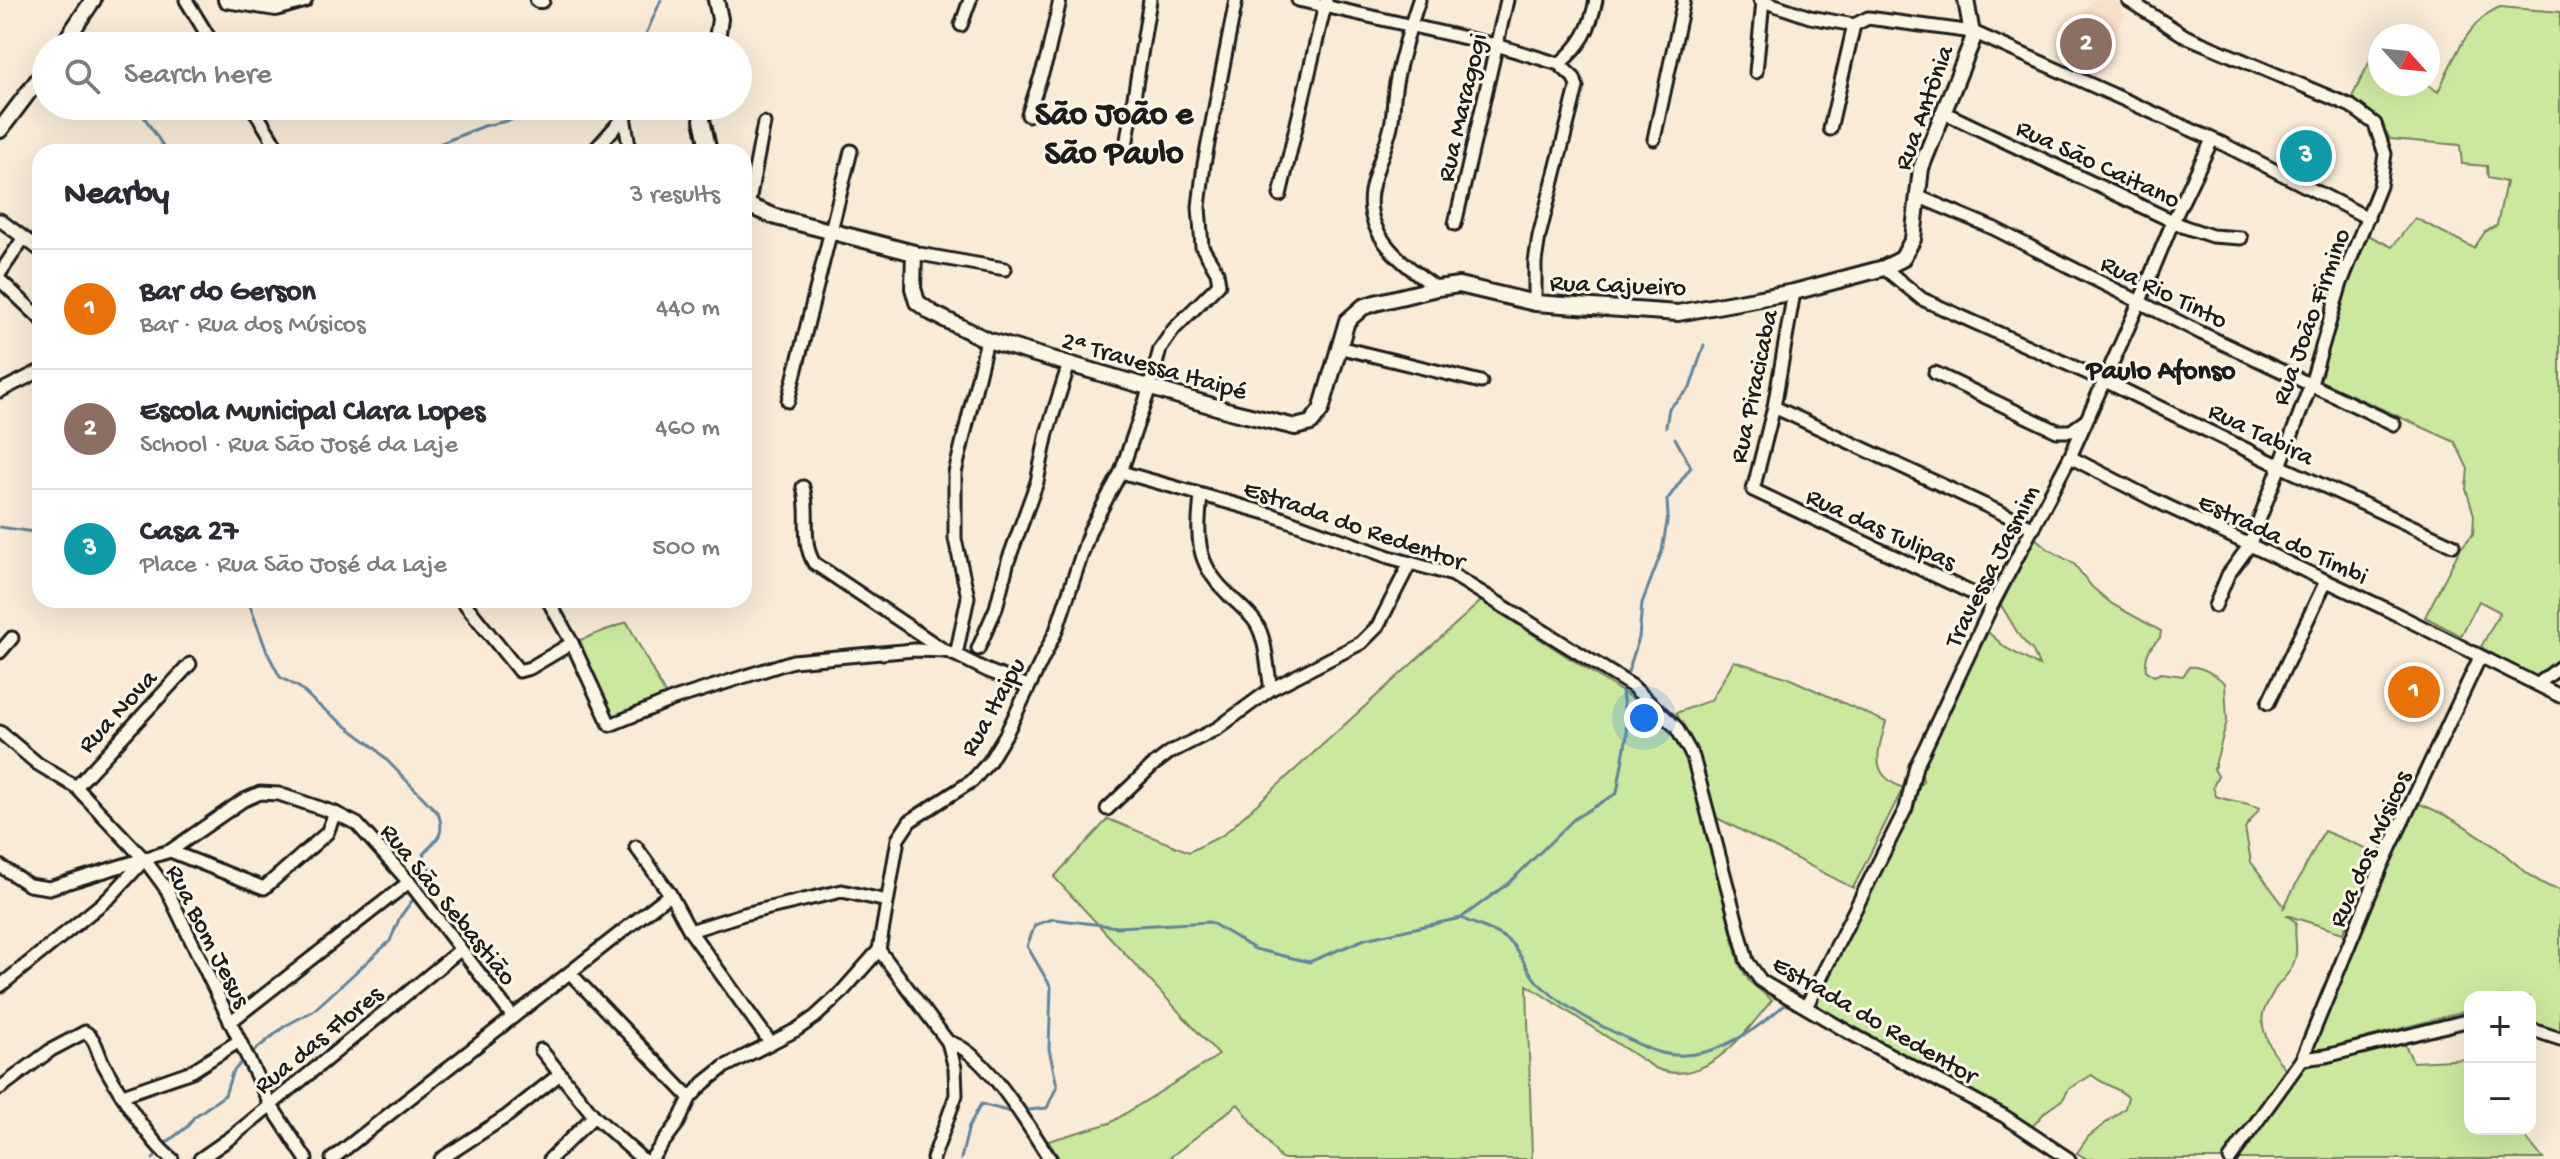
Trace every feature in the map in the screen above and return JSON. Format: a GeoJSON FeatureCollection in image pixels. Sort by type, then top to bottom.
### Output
{"type":"FeatureCollection","features":[{"type":"Feature","properties":{"kind":"street"},"geometry":{"type":"LineString","coordinates":[[71,32],[93,0]]}},
{"type":"Feature","properties":{"kind":"street"},"geometry":{"type":"LineString","coordinates":[[186,0],[205,32]]}},
{"type":"Feature","properties":{"kind":"street"},"geometry":{"type":"LineString","coordinates":[[226,0],[276,8],[304,0]]}},
{"type":"Feature","properties":{"kind":"street"},"geometry":{"type":"LineString","coordinates":[[716,0],[720,19],[718,32]]}},
{"type":"Feature","properties":{"kind":"street"},"geometry":{"type":"LineString","coordinates":[[961,25],[970,0]]}},
{"type":"Feature","properties":{"kind":"street"},"geometry":{"type":"LineString","coordinates":[[1028,115],[1047,58],[1060,0]]}},
{"type":"Feature","properties":{"kind":"street"},"geometry":{"type":"LineString","coordinates":[[1126,146],[1150,0]]}},
{"type":"Feature","properties":{"kind":"street","name":"Rua Itaipu"},"geometry":{"type":"LineString","coordinates":[[879,950],[898,839],[920,813],[972,781],[989,762],[1006,734],[1056,631],[1090,530],[1121,472],[1150,387],[1156,359],[1167,337],[1219,284],[1217,272],[1202,247],[1199,207],[1204,164],[1236,0]]}},
{"type":"Feature","properties":{"kind":"street"},"geometry":{"type":"LineString","coordinates":[[1298,0],[1325,3],[1496,45],[1559,64],[1574,78],[1577,87],[1539,236],[1535,262],[1535,303]]}},
{"type":"Feature","properties":{"kind":"street"},"geometry":{"type":"LineString","coordinates":[[1419,0],[1396,82],[1391,124],[1374,183],[1371,207],[1372,219],[1383,239],[1415,273],[1437,288]]}},
{"type":"Feature","properties":{"kind":"street","name":"Rua Maragogi"},"geometry":{"type":"LineString","coordinates":[[1455,224],[1507,0]]}},
{"type":"Feature","properties":{"kind":"street"},"geometry":{"type":"LineString","coordinates":[[1559,64],[1576,50],[1585,37],[1596,0]]}},
{"type":"Feature","properties":{"kind":"street"},"geometry":{"type":"LineString","coordinates":[[1654,139],[1684,0]]}},
{"type":"Feature","properties":{"kind":"street","name":"Rua Antônia"},"geometry":{"type":"LineString","coordinates":[[1884,268],[1907,253],[1915,226],[1921,168],[1971,46],[1973,32],[1966,0]]}},
{"type":"Feature","properties":{"kind":"street","name":"Rua João Firmino"},"geometry":{"type":"LineString","coordinates":[[2128,0],[2185,36],[2360,111],[2375,124],[2385,154],[2384,168],[2368,218],[2341,283],[2311,384],[2249,546],[2228,575],[2215,606]]}},
{"type":"Feature","properties":{"kind":"street"},"geometry":{"type":"LineString","coordinates":[[1756,72],[1762,1],[1810,17],[1854,25],[1868,18],[1973,32],[2212,140],[2368,218]]}},
{"type":"Feature","properties":{"kind":"street"},"geometry":{"type":"LineString","coordinates":[[1280,195],[1325,3]]}},
{"type":"Feature","properties":{"kind":"street"},"geometry":{"type":"LineString","coordinates":[[1830,129],[1854,25]]}},
{"type":"Feature","properties":{"kind":"street"},"geometry":{"type":"LineString","coordinates":[[0,130],[32,88]]}},
{"type":"Feature","properties":{"kind":"street","name":"Rua São Caitano"},"geometry":{"type":"LineString","coordinates":[[1943,112],[2199,232],[2241,238]]}},
{"type":"Feature","properties":{"kind":"street"},"geometry":{"type":"LineString","coordinates":[[261,120],[275,144]]}},
{"type":"Feature","properties":{"kind":"street"},"geometry":{"type":"LineString","coordinates":[[600,144],[621,120]]}},
{"type":"Feature","properties":{"kind":"street"},"geometry":{"type":"LineString","coordinates":[[625,120],[629,144]]}},
{"type":"Feature","properties":{"kind":"street"},"geometry":{"type":"LineString","coordinates":[[702,120],[707,144]]}},
{"type":"Feature","properties":{"kind":"street"},"geometry":{"type":"LineString","coordinates":[[752,178],[764,123]]}},
{"type":"Feature","properties":{"kind":"street","name":"Travessa Jasmim"},"geometry":{"type":"LineString","coordinates":[[1806,1007],[1906,808],[1916,766],[1993,603],[2070,457],[2173,221],[2212,140]]}},
{"type":"Feature","properties":{"kind":"street"},"geometry":{"type":"LineString","coordinates":[[788,401],[851,151]]}},
{"type":"Feature","properties":{"kind":"street","name":"Rua Rio Tinto"},"geometry":{"type":"LineString","coordinates":[[1917,196],[1993,228],[2201,333],[2394,424]]}},
{"type":"Feature","properties":{"kind":"street"},"geometry":{"type":"LineString","coordinates":[[752,208],[914,253],[1005,269]]}},
{"type":"Feature","properties":{"kind":"street"},"geometry":{"type":"LineString","coordinates":[[0,220],[32,245]]}},
{"type":"Feature","properties":{"kind":"street"},"geometry":{"type":"LineString","coordinates":[[0,273],[23,239]]}},
{"type":"Feature","properties":{"kind":"street","name":"2ª Travessa Itaipé"},"geometry":{"type":"LineString","coordinates":[[914,253],[913,288],[917,302],[932,313],[987,340],[1295,427],[1311,423],[1321,410],[1347,321],[1363,307],[1459,285],[1535,303]]}},
{"type":"Feature","properties":{"kind":"street"},"geometry":{"type":"LineString","coordinates":[[1794,292],[1884,268]]}},
{"type":"Feature","properties":{"kind":"street","name":"Rua Tabira"},"geometry":{"type":"LineString","coordinates":[[1884,268],[1922,299],[2103,380],[2453,545]]}},
{"type":"Feature","properties":{"kind":"street"},"geometry":{"type":"LineString","coordinates":[[0,280],[32,310]]}},
{"type":"Feature","properties":{"kind":"street","name":"Rua Cajueiro"},"geometry":{"type":"LineString","coordinates":[[1535,303],[1678,313],[1794,292]]}},
{"type":"Feature","properties":{"kind":"street","name":"Rua Piracicaba"},"geometry":{"type":"LineString","coordinates":[[1753,490],[1774,407],[1794,292]]}},
{"type":"Feature","properties":{"kind":"street"},"geometry":{"type":"LineString","coordinates":[[951,653],[968,597],[955,539],[955,473],[987,340]]}},
{"type":"Feature","properties":{"kind":"street"},"geometry":{"type":"LineString","coordinates":[[1338,347],[1481,382]]}},
{"type":"Feature","properties":{"kind":"street"},"geometry":{"type":"LineString","coordinates":[[978,649],[996,608],[1008,561],[1037,482],[1047,433],[1069,364]]}},
{"type":"Feature","properties":{"kind":"street"},"geometry":{"type":"LineString","coordinates":[[1935,373],[2057,431],[2071,431],[2085,421]]}},
{"type":"Feature","properties":{"kind":"street"},"geometry":{"type":"LineString","coordinates":[[0,391],[32,375]]}},
{"type":"Feature","properties":{"kind":"street"},"geometry":{"type":"LineString","coordinates":[[1774,407],[2034,528]]}},
{"type":"Feature","properties":{"kind":"street","name":"Estrada do Timbi"},"geometry":{"type":"LineString","coordinates":[[2070,457],[2560,696]]}},
{"type":"Feature","properties":{"kind":"street","name":"Estrada do Redentor"},"geometry":{"type":"LineString","coordinates":[[1121,472],[1273,515],[1410,563],[1440,570],[1465,582],[1632,686],[1676,727],[1689,750],[1747,961],[1761,981],[2004,1116],[2069,1159]]}},
{"type":"Feature","properties":{"kind":"street"},"geometry":{"type":"LineString","coordinates":[[803,487],[807,507],[807,547],[814,563],[951,653],[1028,686]]}},
{"type":"Feature","properties":{"kind":"street","name":"Rua das Tulipas"},"geometry":{"type":"LineString","coordinates":[[1753,490],[1993,603]]}},
{"type":"Feature","properties":{"kind":"street"},"geometry":{"type":"LineString","coordinates":[[1201,496],[1198,522],[1204,565],[1210,576],[1256,623],[1271,689]]}},
{"type":"Feature","properties":{"kind":"street"},"geometry":{"type":"LineString","coordinates":[[1107,809],[1161,759],[1218,728],[1271,689],[1332,660],[1370,636],[1386,613],[1410,563]]}},
{"type":"Feature","properties":{"kind":"street"},"geometry":{"type":"LineString","coordinates":[[2268,703],[2326,581]]}},
{"type":"Feature","properties":{"kind":"street"},"geometry":{"type":"LineString","coordinates":[[468,608],[519,671],[530,668],[572,643]]}},
{"type":"Feature","properties":{"kind":"street"},"geometry":{"type":"LineString","coordinates":[[552,608],[610,725],[674,699],[793,661],[914,650],[951,653]]}},
{"type":"Feature","properties":{"kind":"street"},"geometry":{"type":"LineString","coordinates":[[0,652],[12,638]]}},
{"type":"Feature","properties":{"kind":"street","name":"Rua dos Músicos"},"geometry":{"type":"LineString","coordinates":[[2230,1159],[2302,1059],[2381,867],[2480,657]]}},
{"type":"Feature","properties":{"kind":"street","name":"Rua Nova"},"geometry":{"type":"LineString","coordinates":[[76,787],[190,664]]}},
{"type":"Feature","properties":{"kind":"street"},"geometry":{"type":"LineString","coordinates":[[2538,684],[2560,667]]}},
{"type":"Feature","properties":{"kind":"street","name":"Rua Bom Jesus"},"geometry":{"type":"LineString","coordinates":[[0,732],[38,764],[76,787],[145,860],[167,890],[270,1104],[306,1159]]}},
{"type":"Feature","properties":{"kind":"street","name":"Rua São Sebastião"},"geometry":{"type":"LineString","coordinates":[[0,866],[29,885],[49,888],[170,851],[242,801],[260,793],[279,794],[357,824],[409,882],[513,1017]]}},
{"type":"Feature","properties":{"kind":"street"},"geometry":{"type":"LineString","coordinates":[[170,851],[264,888],[327,833],[335,813]]}},
{"type":"Feature","properties":{"kind":"street"},"geometry":{"type":"LineString","coordinates":[[636,847],[670,894],[690,931],[770,1042]]}},
{"type":"Feature","properties":{"kind":"street"},"geometry":{"type":"LineString","coordinates":[[0,986],[110,897],[145,860]]}},
{"type":"Feature","properties":{"kind":"street"},"geometry":{"type":"LineString","coordinates":[[0,883],[11,875]]}},
{"type":"Feature","properties":{"kind":"street"},"geometry":{"type":"LineString","coordinates":[[230,1022],[409,882]]}},
{"type":"Feature","properties":{"kind":"street"},"geometry":{"type":"LineString","coordinates":[[690,931],[744,914],[842,891],[887,901]]}},
{"type":"Feature","properties":{"kind":"street"},"geometry":{"type":"LineString","coordinates":[[332,1159],[670,894]]}},
{"type":"Feature","properties":{"kind":"street","name":"Rua das Flores"},"geometry":{"type":"LineString","coordinates":[[200,1159],[233,1136],[460,950]]}},
{"type":"Feature","properties":{"kind":"street"},"geometry":{"type":"LineString","coordinates":[[651,1159],[678,1123],[690,1098],[724,1067],[815,1017],[848,986],[879,950],[948,1042],[955,1068],[956,1095],[933,1159]]}},
{"type":"Feature","properties":{"kind":"street"},"geometry":{"type":"LineString","coordinates":[[570,973],[690,1098]]}},
{"type":"Feature","properties":{"kind":"street"},"geometry":{"type":"LineString","coordinates":[[2302,1059],[2326,1056],[2464,1022]]}},
{"type":"Feature","properties":{"kind":"street"},"geometry":{"type":"LineString","coordinates":[[2536,1031],[2560,1039]]}},
{"type":"Feature","properties":{"kind":"street"},"geometry":{"type":"LineString","coordinates":[[0,1088],[51,1050],[85,1032],[94,1039],[104,1065],[156,1145],[172,1159]]}},
{"type":"Feature","properties":{"kind":"street"},"geometry":{"type":"LineString","coordinates":[[123,1095],[192,1071],[239,1041]]}},
{"type":"Feature","properties":{"kind":"street"},"geometry":{"type":"LineString","coordinates":[[948,1042],[963,1047],[991,1076],[1019,1110],[1050,1159]]}},
{"type":"Feature","properties":{"kind":"street"},"geometry":{"type":"LineString","coordinates":[[541,1050],[594,1116],[642,1159]]}},
{"type":"Feature","properties":{"kind":"street"},"geometry":{"type":"LineString","coordinates":[[441,1159],[507,1116],[560,1074]]}},
{"type":"Feature","properties":{"kind":"street"},"geometry":{"type":"LineString","coordinates":[[550,1159],[594,1116]]}},
{"type":"Feature","properties":{"kind":"shaded area"},"geometry":{"type":"Polygon","coordinates":[[[2091,0],[2113,0],[2124,6],[2121,12],[2126,15],[2090,74],[2058,55],[2091,0]]]}},
{"type":"Feature","properties":{"kind":"green space"},"geometry":{"type":"Polygon","coordinates":[[[2500,7],[2560,12],[2560,664],[2537,679],[2481,647],[2500,612],[2479,601],[2461,636],[2425,617],[2460,549],[2473,534],[2474,515],[2466,489],[2468,469],[2455,442],[2316,379],[2366,234],[2392,247],[2415,218],[2474,248],[2485,232],[2497,225],[2506,182],[2488,178],[2487,166],[2462,164],[2460,145],[2390,139],[2378,118],[2351,99],[2368,65],[2368,96],[2440,96],[2440,88],[2455,55],[2470,32],[2489,13],[2500,7]]]}},
{"type":"Feature","properties":{"kind":"green space"},"geometry":{"type":"Polygon","coordinates":[[[2034,537],[2074,564],[2092,587],[2112,604],[2161,631],[2160,638],[2148,652],[2146,670],[2154,676],[2161,673],[2183,676],[2189,667],[2193,667],[2225,683],[2227,721],[2214,769],[2218,776],[2213,787],[2216,796],[2260,808],[2245,828],[2251,862],[2284,906],[2283,909],[2324,831],[2380,854],[2343,933],[2286,915],[2296,922],[2295,959],[2268,1002],[2262,1021],[2269,1044],[2287,1071],[2224,1159],[2087,1159],[2077,1153],[2088,1137],[2125,1108],[2128,1097],[2092,1075],[2069,1089],[2063,1099],[2045,1112],[2032,1127],[1814,1004],[1914,807],[1916,791],[1923,781],[1921,767],[1988,632],[2006,648],[2039,666],[2033,651],[2020,637],[2001,605],[2034,537]]]}},
{"type":"Feature","properties":{"kind":"green space"},"geometry":{"type":"Polygon","coordinates":[[[1481,601],[1650,710],[1670,729],[1685,755],[1698,797],[1739,964],[1750,982],[1772,1000],[1722,1055],[1691,1071],[1673,1073],[1655,1068],[1527,985],[1532,1159],[1281,1159],[1238,1104],[1168,1159],[1060,1159],[1048,1141],[1110,1123],[1219,1055],[1054,877],[1108,819],[1189,852],[1223,835],[1481,601]]]}},
{"type":"Feature","properties":{"kind":"green space"},"geometry":{"type":"Polygon","coordinates":[[[627,622],[667,698],[610,722],[580,640],[627,622]]]}},
{"type":"Feature","properties":{"kind":"green space"},"geometry":{"type":"Polygon","coordinates":[[[1734,661],[1786,677],[1886,722],[1879,752],[1880,769],[1884,776],[1903,788],[1853,888],[1717,818],[1692,743],[1676,713],[1711,700],[1734,661]]]}},
{"type":"Feature","properties":{"kind":"green space"},"geometry":{"type":"Polygon","coordinates":[[[2417,805],[2462,825],[2536,879],[2560,890],[2560,1033],[2536,1024],[2536,991],[2464,991],[2464,1012],[2320,1050],[2313,1048],[2311,1044],[2361,926],[2417,805]]]}},
{"type":"Feature","properties":{"kind":"green space"},"geometry":{"type":"Polygon","coordinates":[[[2404,1043],[2413,1062],[2464,1059],[2464,1135],[2524,1135],[2543,1159],[2239,1159],[2301,1068],[2404,1043]]]}},
{"type":"Feature","properties":{"kind":"waterway"},"geometry":{"type":"LineString","coordinates":[[647,32],[661,0]]}},
{"type":"Feature","properties":{"kind":"waterway"},"geometry":{"type":"LineString","coordinates":[[146,120],[162,144]]}},
{"type":"Feature","properties":{"kind":"waterway"},"geometry":{"type":"LineString","coordinates":[[439,144],[484,126],[511,120]]}},
{"type":"Feature","properties":{"kind":"waterway"},"geometry":{"type":"LineString","coordinates":[[1666,427],[1669,408],[1690,388],[1704,345]]}},
{"type":"Feature","properties":{"kind":"waterway"},"geometry":{"type":"LineString","coordinates":[[1628,672],[1639,638],[1642,603],[1662,551],[1668,516],[1667,500],[1691,467],[1675,438]]}},
{"type":"Feature","properties":{"kind":"waterway"},"geometry":{"type":"LineString","coordinates":[[0,527],[32,532]]}},
{"type":"Feature","properties":{"kind":"waterway"},"geometry":{"type":"LineString","coordinates":[[251,608],[280,677],[300,688],[374,747],[438,813],[440,832],[423,854],[430,867],[424,885]]}},
{"type":"Feature","properties":{"kind":"waterway"},"geometry":{"type":"LineString","coordinates":[[1029,1110],[1047,1108],[1057,1086],[1049,1049],[1051,987],[1027,946],[1035,925],[1053,919],[1118,927],[1210,922],[1255,949],[1309,962],[1365,939],[1461,918],[1510,882],[1574,819],[1617,793],[1627,735],[1622,691]]}},
{"type":"Feature","properties":{"kind":"waterway"},"geometry":{"type":"LineString","coordinates":[[254,1051],[285,1026],[313,1011],[390,941],[400,917],[412,901]]}},
{"type":"Feature","properties":{"kind":"waterway"},"geometry":{"type":"LineString","coordinates":[[1463,919],[1507,940],[1516,948],[1539,984],[1566,1005],[1655,1051],[1691,1055],[1726,1045],[1758,1026],[1786,1003]]}},
{"type":"Feature","properties":{"kind":"waterway"},"geometry":{"type":"LineString","coordinates":[[166,1143],[188,1126],[194,1117],[225,1095],[232,1073],[240,1064]]}},
{"type":"Feature","properties":{"kind":"waterway"},"geometry":{"type":"LineString","coordinates":[[961,1159],[969,1126],[981,1104],[1011,1112]]}},
{"type":"Feature","properties":{"kind":"place","name":"Escola Municipal Clara Lopes"},"geometry":{"type":"Point","coordinates":[2086,44]}},
{"type":"Feature","properties":{"kind":"place","name":"Casa 27"},"geometry":{"type":"Point","coordinates":[2306,156]}},
{"type":"Feature","properties":{"kind":"place","name":"Bar do Gerson"},"geometry":{"type":"Point","coordinates":[2414,692]}},
{"type":"Feature","properties":{"kind":"district","name":"São João e São Paulo"},"geometry":{"type":"Point","coordinates":[1114,130]}},
{"type":"Feature","properties":{"kind":"district","name":"Paulo Afonso"},"geometry":{"type":"Point","coordinates":[2161,368]}}]}
